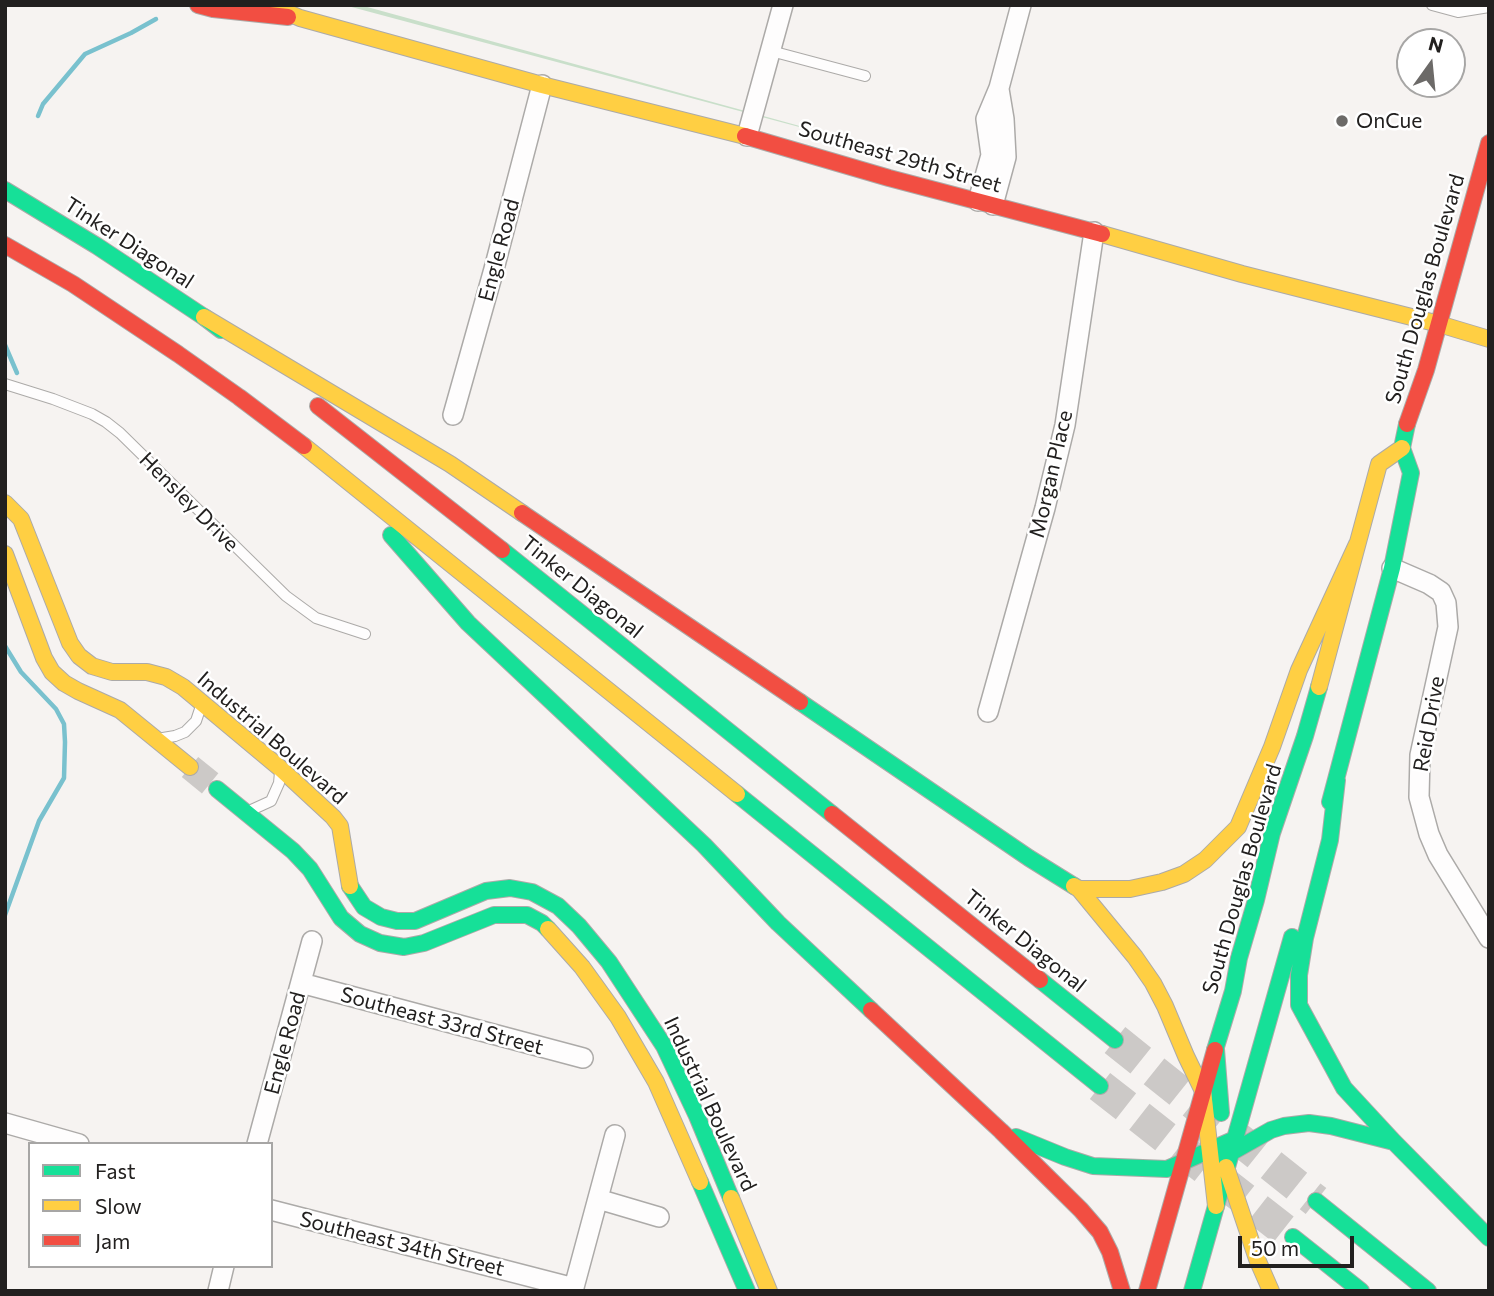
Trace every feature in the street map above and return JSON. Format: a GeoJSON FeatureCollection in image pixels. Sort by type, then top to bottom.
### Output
{"type":"FeatureCollection","features":[{"type":"Feature","properties":{"kind":"main road","name":"Southeast 29th Street"},"geometry":{"type":"LineString","coordinates":[[198,5],[300,18]]}},
{"type":"Feature","properties":{"kind":"main road","name":"Southeast 29th Street"},"geometry":{"type":"LineString","coordinates":[[270,5],[300,18],[542,85],[747,136],[889,178],[1489,339]]}},
{"type":"Feature","properties":{"kind":"main road","name":"South Douglas Boulevard"},"geometry":{"type":"LineString","coordinates":[[1192,1291],[1216,1206],[1222,1153],[1337,780],[1392,568],[1411,473],[1402,447],[1407,425],[1426,370],[1489,143]]}},
{"type":"Feature","properties":{"kind":"main road","name":"Tinker Diagonal"},"geometry":{"type":"LineString","coordinates":[[5,190],[97,246],[204,317],[533,574],[1115,1040]]}},
{"type":"Feature","properties":{"kind":"main road"},"geometry":{"type":"LineString","coordinates":[[5,245],[72,284],[178,354],[335,470],[1100,1086]]}},
{"type":"Feature","properties":{"kind":"main road"},"geometry":{"type":"LineString","coordinates":[[204,317],[450,464],[1029,858],[1079,889],[1126,946],[1153,983],[1165,1006],[1203,1091],[1256,1259],[1271,1291]]}},
{"type":"Feature","properties":{"kind":"main road","name":"South Douglas Boulevard"},"geometry":{"type":"LineString","coordinates":[[1147,1291],[1233,991],[1239,958],[1272,834],[1309,723],[1379,464],[1402,447]]}},
{"type":"Feature","properties":{"kind":"main road"},"geometry":{"type":"LineString","coordinates":[[335,470],[468,623],[704,845],[778,923],[1001,1131],[1081,1210],[1100,1232],[1110,1252],[1122,1291]]}},
{"type":"Feature","properties":{"kind":"main road","name":"Industrial Boulevard"},"geometry":{"type":"LineString","coordinates":[[5,502],[21,519],[70,643],[79,656],[92,666],[112,672],[147,672],[166,677],[183,687],[280,768],[340,826],[350,889],[364,907],[381,917],[397,921],[415,921],[486,891],[510,888],[532,892],[558,906],[579,926],[609,962],[664,1046],[697,1116],[769,1291]]}},
{"type":"Feature","properties":{"kind":"main road"},"geometry":{"type":"LineString","coordinates":[[1079,889],[1130,889],[1184,874],[1205,860],[1238,827],[1272,747],[1298,670],[1357,544]]}},
{"type":"Feature","properties":{"kind":"main road"},"geometry":{"type":"LineString","coordinates":[[5,554],[44,658],[52,672],[78,691],[120,710],[190,767]]}},
{"type":"Feature","properties":{"kind":"main road"},"geometry":{"type":"LineString","coordinates":[[1337,780],[1330,840],[1305,938],[1299,975],[1298,1005],[1344,1088],[1489,1238]]}},
{"type":"Feature","properties":{"kind":"main road","name":"Industrial Boulevard"},"geometry":{"type":"LineString","coordinates":[[217,789],[293,851],[310,869],[341,918],[360,934],[380,943],[404,947],[424,943],[494,915],[527,915],[542,923],[582,967],[618,1017],[656,1082],[747,1291]]}},
{"type":"Feature","properties":{"kind":"main road"},"geometry":{"type":"LineString","coordinates":[[1216,1049],[1222,1153]]}},
{"type":"Feature","properties":{"kind":"main road"},"geometry":{"type":"LineString","coordinates":[[1178,1183],[1222,1153],[1284,1126],[1331,1126],[1394,1142]]}},
{"type":"Feature","properties":{"kind":"main road"},"geometry":{"type":"LineString","coordinates":[[1001,1131],[1093,1166],[1167,1169],[1184,1161],[1222,1153]]}},
{"type":"Feature","properties":{"kind":"main road"},"geometry":{"type":"LineString","coordinates":[[1316,1201],[1428,1291]]}},
{"type":"Feature","properties":{"kind":"main road"},"geometry":{"type":"LineString","coordinates":[[1293,1237],[1361,1291]]}},
{"type":"Feature","properties":{"kind":"street"},"geometry":{"type":"LineString","coordinates":[[747,136],[783,5]]}},
{"type":"Feature","properties":{"kind":"street"},"geometry":{"type":"LineString","coordinates":[[986,203],[1006,157],[999,88],[1021,5]]}},
{"type":"Feature","properties":{"kind":"street","name":"Engle Road"},"geometry":{"type":"LineString","coordinates":[[453,415],[542,85]]}},
{"type":"Feature","properties":{"kind":"street","name":"Morgan Place"},"geometry":{"type":"LineString","coordinates":[[988,712],[1045,508],[1065,425],[1094,232]]}},
{"type":"Feature","properties":{"kind":"street","name":"Reid Drive"},"geometry":{"type":"LineString","coordinates":[[1392,568],[1429,584],[1441,592],[1446,603],[1448,627],[1420,755],[1419,797],[1438,855],[1489,938]]}},
{"type":"Feature","properties":{"kind":"street","name":"Engle Road"},"geometry":{"type":"LineString","coordinates":[[258,1142],[312,941]]}},
{"type":"Feature","properties":{"kind":"street","name":"Southeast 33rd Street"},"geometry":{"type":"LineString","coordinates":[[301,983],[583,1058]]}},
{"type":"Feature","properties":{"kind":"street"},"geometry":{"type":"LineString","coordinates":[[5,1123],[72,1142]]}},
{"type":"Feature","properties":{"kind":"street"},"geometry":{"type":"LineString","coordinates":[[573,1289],[615,1135]]}},
{"type":"Feature","properties":{"kind":"street"},"geometry":{"type":"LineString","coordinates":[[598,1199],[659,1217]]}},
{"type":"Feature","properties":{"kind":"street","name":"Southeast 34th Street"},"geometry":{"type":"LineString","coordinates":[[273,1211],[573,1289]]}},
{"type":"Feature","properties":{"kind":"street"},"geometry":{"type":"LineString","coordinates":[[218,1291],[224,1268]]}},
{"type":"Feature","properties":{"kind":"lane"},"geometry":{"type":"LineString","coordinates":[[1432,5],[1458,12],[1489,7]]}},
{"type":"Feature","properties":{"kind":"lane"},"geometry":{"type":"LineString","coordinates":[[771,51],[865,76]]}},
{"type":"Feature","properties":{"kind":"lane","name":"Hensley Drive"},"geometry":{"type":"LineString","coordinates":[[5,384],[53,399],[106,422],[286,596],[316,618],[365,634]]}},
{"type":"Feature","properties":{"kind":"lane"},"geometry":{"type":"LineString","coordinates":[[155,738],[186,732],[196,722],[202,703]]}},
{"type":"Feature","properties":{"kind":"lane"},"geometry":{"type":"LineString","coordinates":[[246,813],[271,801],[279,783],[280,768]]}},
{"type":"Feature","properties":{"kind":"green space"},"geometry":{"type":"Polygon","coordinates":[[[344,5],[360,5],[956,169],[344,5]]]}},
{"type":"Feature","properties":{"kind":"waterway"},"geometry":{"type":"LineString","coordinates":[[38,116],[43,104],[85,54],[156,19]]}},
{"type":"Feature","properties":{"kind":"waterway"},"geometry":{"type":"LineString","coordinates":[[5,345],[17,373]]}},
{"type":"Feature","properties":{"kind":"waterway"},"geometry":{"type":"LineString","coordinates":[[5,646],[21,672],[56,709],[64,724],[65,742],[64,778],[39,821],[5,915]]}},
{"type":"Feature","properties":{"kind":"tunnel"},"geometry":{"type":"LineString","coordinates":[[190,767],[217,789]]}},
{"type":"Feature","properties":{"kind":"tunnel"},"geometry":{"type":"LineString","coordinates":[[1115,1040],[1316,1201]]}},
{"type":"Feature","properties":{"kind":"tunnel"},"geometry":{"type":"LineString","coordinates":[[1100,1086],[1293,1237]]}},
{"type":"Feature","properties":{"kind":"traffic: fast"},"geometry":{"type":"LineString","coordinates":[[5,190],[97,246],[221,330]]}},
{"type":"Feature","properties":{"kind":"traffic: fast"},"geometry":{"type":"LineString","coordinates":[[1330,802],[1392,568],[1411,473],[1402,448],[1407,424]]}},
{"type":"Feature","properties":{"kind":"traffic: fast"},"geometry":{"type":"LineString","coordinates":[[391,535],[468,623],[704,845],[778,923],[871,1010]]}},
{"type":"Feature","properties":{"kind":"traffic: fast"},"geometry":{"type":"LineString","coordinates":[[502,550],[832,814]]}},
{"type":"Feature","properties":{"kind":"traffic: fast"},"geometry":{"type":"LineString","coordinates":[[1215,1050],[1233,991],[1272,833],[1319,687]]}},
{"type":"Feature","properties":{"kind":"traffic: fast"},"geometry":{"type":"LineString","coordinates":[[800,702],[1074,886]]}},
{"type":"Feature","properties":{"kind":"traffic: fast"},"geometry":{"type":"LineString","coordinates":[[1337,780],[1330,840],[1305,938],[1299,975],[1299,1005],[1344,1088],[1489,1238]]}},
{"type":"Feature","properties":{"kind":"traffic: fast"},"geometry":{"type":"LineString","coordinates":[[217,789],[293,851],[310,869],[341,918],[360,934],[380,943],[404,947],[424,943],[494,915],[527,915],[548,929]]}},
{"type":"Feature","properties":{"kind":"traffic: fast"},"geometry":{"type":"LineString","coordinates":[[737,794],[1100,1086]]}},
{"type":"Feature","properties":{"kind":"traffic: fast"},"geometry":{"type":"LineString","coordinates":[[350,886],[364,907],[381,917],[397,921],[415,921],[486,891],[510,888],[532,892],[558,906],[609,962],[664,1046],[731,1198]]}},
{"type":"Feature","properties":{"kind":"traffic: fast"},"geometry":{"type":"LineString","coordinates":[[1192,1291],[1292,937]]}},
{"type":"Feature","properties":{"kind":"traffic: fast"},"geometry":{"type":"LineString","coordinates":[[1040,980],[1115,1040]]}},
{"type":"Feature","properties":{"kind":"traffic: fast"},"geometry":{"type":"LineString","coordinates":[[1216,1049],[1221,1113]]}},
{"type":"Feature","properties":{"kind":"traffic: fast"},"geometry":{"type":"LineString","coordinates":[[1218,1160],[1271,1130],[1309,1123],[1394,1142]]}},
{"type":"Feature","properties":{"kind":"traffic: fast"},"geometry":{"type":"LineString","coordinates":[[1016,1137],[1093,1166],[1167,1169],[1235,1139]]}},
{"type":"Feature","properties":{"kind":"traffic: fast"},"geometry":{"type":"LineString","coordinates":[[700,1182],[747,1291]]}},
{"type":"Feature","properties":{"kind":"traffic: fast"},"geometry":{"type":"LineString","coordinates":[[1316,1201],[1428,1291]]}},
{"type":"Feature","properties":{"kind":"traffic: fast"},"geometry":{"type":"LineString","coordinates":[[1293,1237],[1361,1291]]}},
{"type":"Feature","properties":{"kind":"traffic: slow"},"geometry":{"type":"LineString","coordinates":[[270,5],[300,18],[542,85],[745,136]]}},
{"type":"Feature","properties":{"kind":"traffic: slow"},"geometry":{"type":"LineString","coordinates":[[1102,234],[1489,339]]}},
{"type":"Feature","properties":{"kind":"traffic: slow"},"geometry":{"type":"LineString","coordinates":[[204,317],[450,464],[522,513]]}},
{"type":"Feature","properties":{"kind":"traffic: slow"},"geometry":{"type":"LineString","coordinates":[[304,446],[737,794]]}},
{"type":"Feature","properties":{"kind":"traffic: slow"},"geometry":{"type":"LineString","coordinates":[[1319,687],[1379,464],[1402,448]]}},
{"type":"Feature","properties":{"kind":"traffic: slow"},"geometry":{"type":"LineString","coordinates":[[5,503],[21,519],[70,643],[79,656],[92,666],[112,672],[147,672],[166,677],[183,687],[280,768],[340,826],[350,886]]}},
{"type":"Feature","properties":{"kind":"traffic: slow"},"geometry":{"type":"LineString","coordinates":[[1079,889],[1130,889],[1184,874],[1205,860],[1238,827],[1272,747],[1299,670],[1357,544]]}},
{"type":"Feature","properties":{"kind":"traffic: slow"},"geometry":{"type":"LineString","coordinates":[[5,554],[44,658],[52,672],[78,691],[120,710],[190,767]]}},
{"type":"Feature","properties":{"kind":"traffic: slow"},"geometry":{"type":"LineString","coordinates":[[1074,886],[1135,957],[1153,983],[1203,1091],[1216,1206]]}},
{"type":"Feature","properties":{"kind":"traffic: slow"},"geometry":{"type":"LineString","coordinates":[[548,929],[582,967],[618,1017],[656,1082],[700,1182]]}},
{"type":"Feature","properties":{"kind":"traffic: slow"},"geometry":{"type":"LineString","coordinates":[[1226,1167],[1257,1259],[1271,1291]]}},
{"type":"Feature","properties":{"kind":"traffic: slow"},"geometry":{"type":"LineString","coordinates":[[731,1198],[769,1291]]}},
{"type":"Feature","properties":{"kind":"traffic: jam"},"geometry":{"type":"LineString","coordinates":[[198,5],[288,17]]}},
{"type":"Feature","properties":{"kind":"traffic: jam"},"geometry":{"type":"LineString","coordinates":[[745,136],[889,178],[1102,234]]}},
{"type":"Feature","properties":{"kind":"traffic: jam"},"geometry":{"type":"LineString","coordinates":[[1407,424],[1426,370],[1489,143]]}},
{"type":"Feature","properties":{"kind":"traffic: jam"},"geometry":{"type":"LineString","coordinates":[[5,245],[73,284],[178,354],[304,446]]}},
{"type":"Feature","properties":{"kind":"traffic: jam"},"geometry":{"type":"LineString","coordinates":[[318,406],[502,550]]}},
{"type":"Feature","properties":{"kind":"traffic: jam"},"geometry":{"type":"LineString","coordinates":[[522,513],[800,702]]}},
{"type":"Feature","properties":{"kind":"traffic: jam"},"geometry":{"type":"LineString","coordinates":[[832,814],[1040,980]]}},
{"type":"Feature","properties":{"kind":"traffic: jam"},"geometry":{"type":"LineString","coordinates":[[871,1010],[1081,1210],[1100,1232],[1110,1252],[1122,1291]]}},
{"type":"Feature","properties":{"kind":"traffic: jam"},"geometry":{"type":"LineString","coordinates":[[1147,1291],[1215,1050]]}},
{"type":"Feature","properties":{"kind":"place","name":"OnCue"},"geometry":{"type":"Point","coordinates":[1342,121]}}]}
